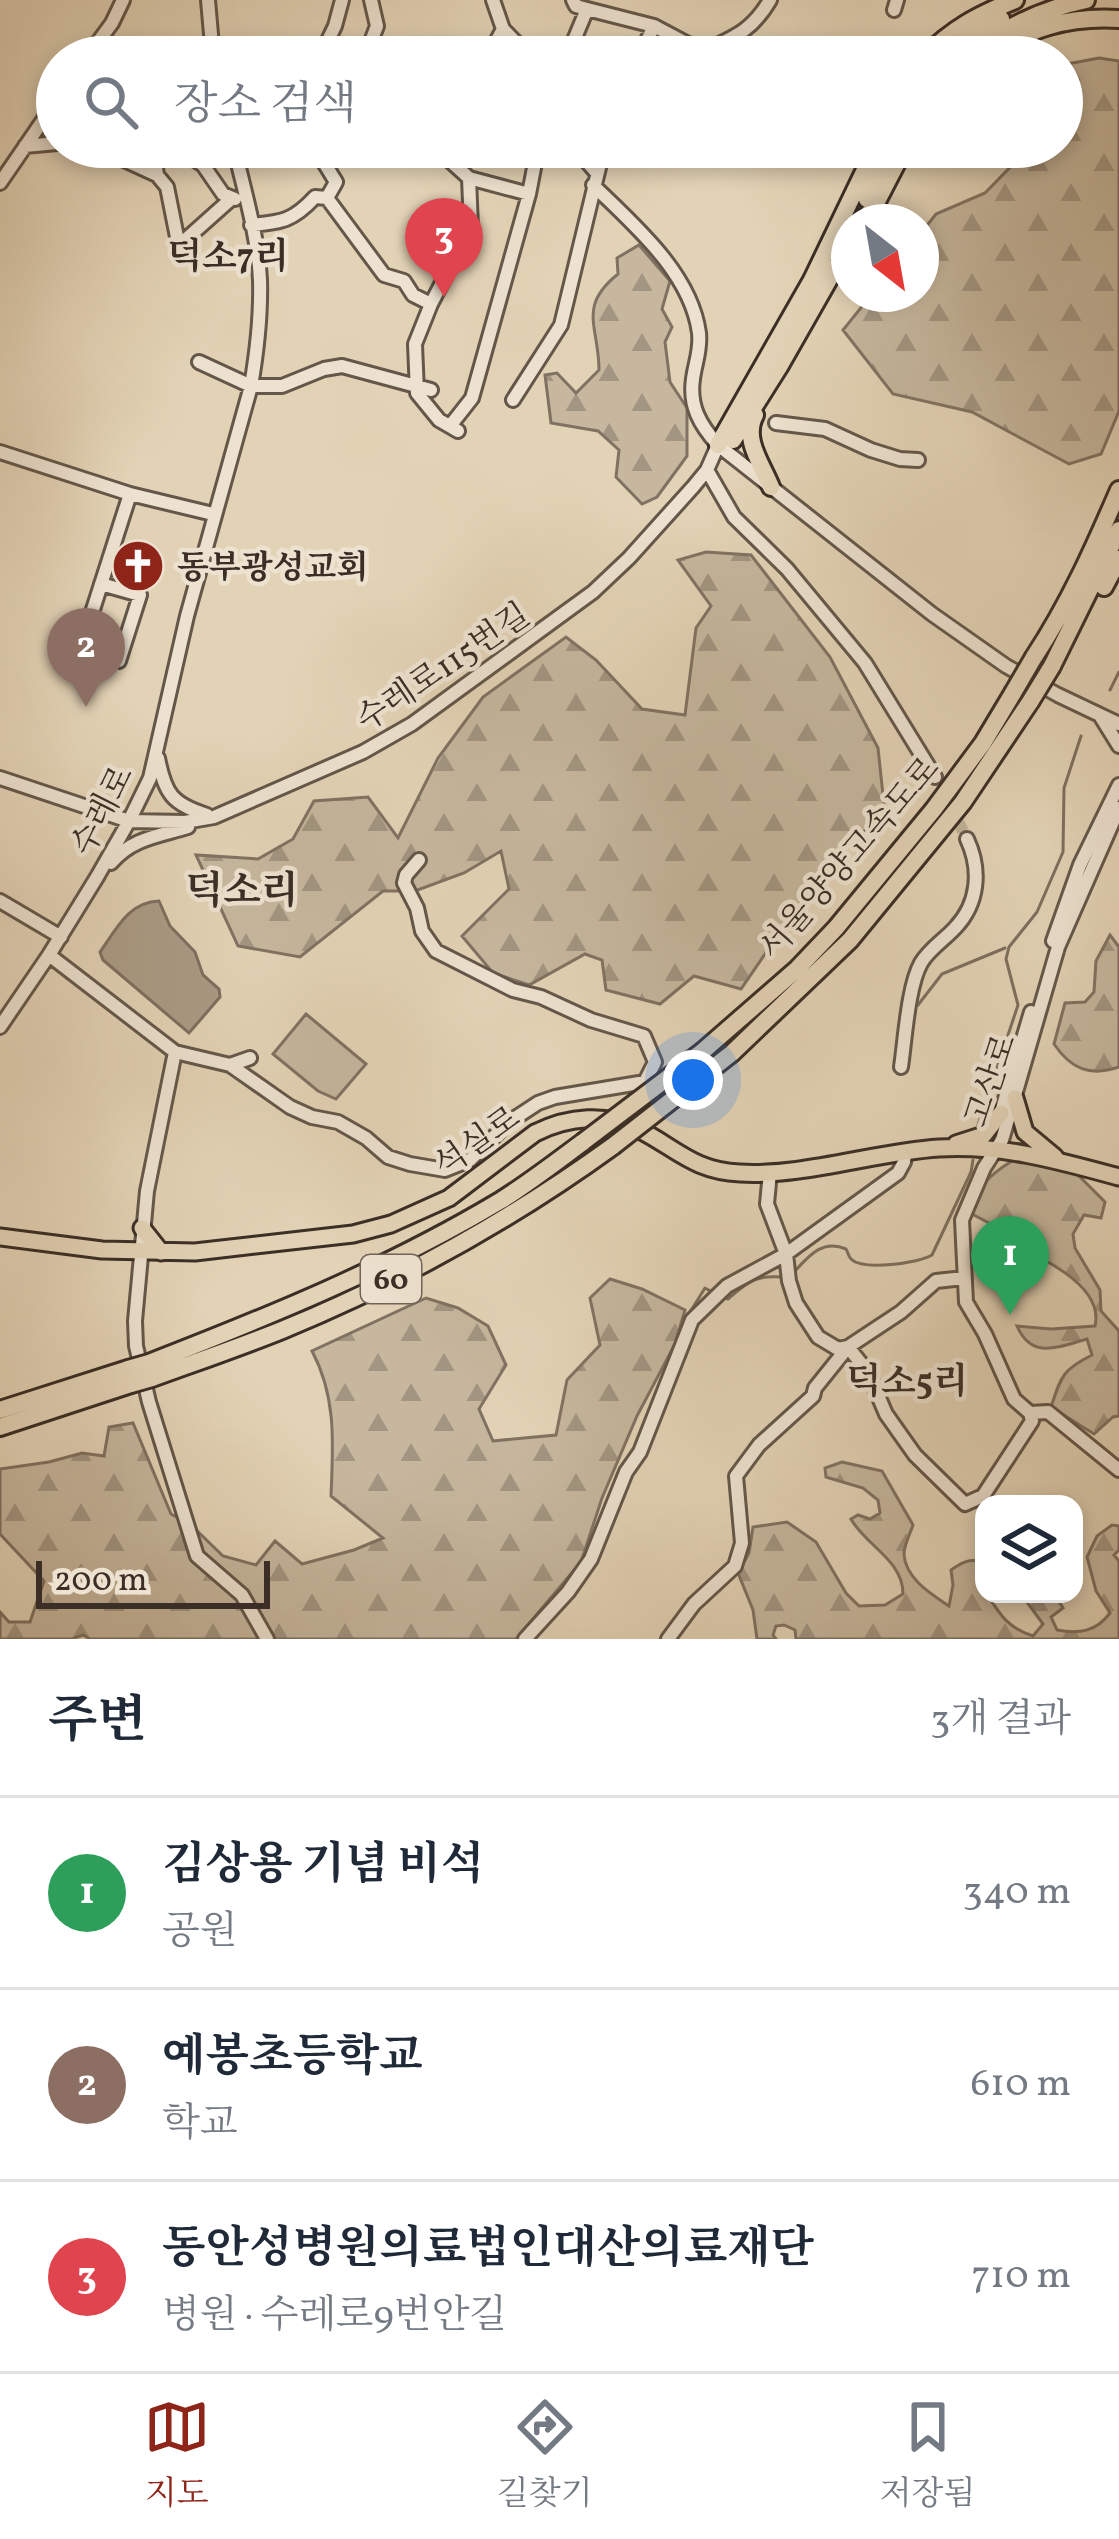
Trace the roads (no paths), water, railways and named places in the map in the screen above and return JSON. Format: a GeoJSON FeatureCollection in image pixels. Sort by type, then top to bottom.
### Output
{"type":"FeatureCollection","features":[{"type":"Feature","properties":{"kind":"highway"},"geometry":{"type":"LineString","coordinates":[[946,36],[986,11],[1015,0]]}},
{"type":"Feature","properties":{"kind":"highway"},"geometry":{"type":"LineString","coordinates":[[972,36],[1046,0]]}},
{"type":"Feature","properties":{"kind":"highway"},"geometry":{"type":"LineString","coordinates":[[995,36],[1022,19],[1086,0]]}},
{"type":"Feature","properties":{"kind":"highway"},"geometry":{"type":"LineString","coordinates":[[1022,36],[1080,17],[1119,19]]}},
{"type":"Feature","properties":{"kind":"highway"},"geometry":{"type":"LineString","coordinates":[[844,204],[858,168]]}},
{"type":"Feature","properties":{"kind":"highway"},"geometry":{"type":"LineString","coordinates":[[847,204],[865,168]]}},
{"type":"Feature","properties":{"kind":"highway"},"geometry":{"type":"LineString","coordinates":[[866,204],[880,168]]}},
{"type":"Feature","properties":{"kind":"highway"},"geometry":{"type":"LineString","coordinates":[[876,204],[894,168]]}},
{"type":"Feature","properties":{"kind":"highway"},"geometry":{"type":"LineString","coordinates":[[722,448],[831,237]]}},
{"type":"Feature","properties":{"kind":"highway"},"geometry":{"type":"LineString","coordinates":[[722,448],[765,390],[831,275]]}},
{"type":"Feature","properties":{"kind":"highway"},"geometry":{"type":"LineString","coordinates":[[765,390],[749,425],[771,487]]}},
{"type":"Feature","properties":{"kind":"highway"},"geometry":{"type":"LineString","coordinates":[[1097,541],[1119,476]]}},
{"type":"Feature","properties":{"kind":"highway","name":"서울양양고속도로"},"geometry":{"type":"LineString","coordinates":[[151,1370],[364,1275],[505,1198],[703,1051],[797,969],[934,809],[982,743],[1062,614],[1119,490]]}},
{"type":"Feature","properties":{"kind":"highway","name":"서울양양고속도로"},"geometry":{"type":"LineString","coordinates":[[0,1427],[130,1377],[283,1330],[474,1237],[565,1181],[732,1053],[850,940],[963,802],[1069,637],[1119,530]]}},
{"type":"Feature","properties":{"kind":"highway"},"geometry":{"type":"LineString","coordinates":[[1069,637],[1119,559]]}},
{"type":"Feature","properties":{"kind":"highway","name":"서울양양고속도로"},"geometry":{"type":"LineString","coordinates":[[0,1411],[130,1377]]}},
{"type":"Feature","properties":{"kind":"main road"},"geometry":{"type":"LineString","coordinates":[[1016,1099],[1025,1132],[1063,1162]]}},
{"type":"Feature","properties":{"kind":"main road"},"geometry":{"type":"LineString","coordinates":[[942,1148],[984,1135],[1001,1113]]}},
{"type":"Feature","properties":{"kind":"main road","name":"석실로"},"geometry":{"type":"LineString","coordinates":[[0,1237],[102,1250],[139,1260],[161,1252],[369,1230],[449,1198],[535,1132],[584,1117],[640,1130],[709,1169],[740,1173],[942,1148],[994,1150],[1119,1178]]}},
{"type":"Feature","properties":{"kind":"main road"},"geometry":{"type":"LineString","coordinates":[[142,1228],[161,1252]]}},
{"type":"Feature","properties":{"kind":"street"},"geometry":{"type":"LineString","coordinates":[[102,36],[122,0]]}},
{"type":"Feature","properties":{"kind":"street"},"geometry":{"type":"LineString","coordinates":[[208,0],[211,36]]}},
{"type":"Feature","properties":{"kind":"street"},"geometry":{"type":"LineString","coordinates":[[328,36],[342,0]]}},
{"type":"Feature","properties":{"kind":"street"},"geometry":{"type":"LineString","coordinates":[[371,0],[377,26],[373,36]]}},
{"type":"Feature","properties":{"kind":"street"},"geometry":{"type":"LineString","coordinates":[[493,0],[510,36]]}},
{"type":"Feature","properties":{"kind":"street"},"geometry":{"type":"LineString","coordinates":[[573,0],[576,6],[655,26],[673,36]]}},
{"type":"Feature","properties":{"kind":"street"},"geometry":{"type":"LineString","coordinates":[[736,36],[758,21],[770,0]]}},
{"type":"Feature","properties":{"kind":"street"},"geometry":{"type":"LineString","coordinates":[[576,36],[587,9]]}},
{"type":"Feature","properties":{"kind":"street"},"geometry":{"type":"LineString","coordinates":[[650,36],[655,26]]}},
{"type":"Feature","properties":{"kind":"street"},"geometry":{"type":"LineString","coordinates":[[499,36],[503,28]]}},
{"type":"Feature","properties":{"kind":"street"},"geometry":{"type":"LineString","coordinates":[[0,183],[36,130]]}},
{"type":"Feature","properties":{"kind":"street"},"geometry":{"type":"LineString","coordinates":[[25,146],[36,145]]}},
{"type":"Feature","properties":{"kind":"street"},"geometry":{"type":"LineString","coordinates":[[142,168],[157,175]]}},
{"type":"Feature","properties":{"kind":"street"},"geometry":{"type":"LineString","coordinates":[[156,168],[166,188],[177,237],[184,241],[238,198]]}},
{"type":"Feature","properties":{"kind":"street"},"geometry":{"type":"LineString","coordinates":[[205,168],[223,194],[238,198]]}},
{"type":"Feature","properties":{"kind":"street","name":"수레로"},"geometry":{"type":"LineString","coordinates":[[0,1028],[130,821],[157,753],[183,631],[251,386],[260,276],[251,225],[238,198],[236,168]]}},
{"type":"Feature","properties":{"kind":"street"},"geometry":{"type":"LineString","coordinates":[[327,168],[336,182],[327,198]]}},
{"type":"Feature","properties":{"kind":"street"},"geometry":{"type":"LineString","coordinates":[[459,168],[470,178],[529,194]]}},
{"type":"Feature","properties":{"kind":"street"},"geometry":{"type":"LineString","coordinates":[[470,178],[471,227],[416,344],[417,393],[440,420],[454,428],[472,398],[534,168]]}},
{"type":"Feature","properties":{"kind":"street"},"geometry":{"type":"LineString","coordinates":[[588,168],[656,247],[683,289],[699,331],[699,358],[692,382],[694,411],[722,448],[932,614],[1006,666],[1118,722]]}},
{"type":"Feature","properties":{"kind":"street"},"geometry":{"type":"LineString","coordinates":[[513,400],[561,325],[598,168]]}},
{"type":"Feature","properties":{"kind":"street"},"geometry":{"type":"LineString","coordinates":[[251,225],[292,218],[315,197],[327,198],[384,275],[404,281],[413,295],[431,304]]}},
{"type":"Feature","properties":{"kind":"street"},"geometry":{"type":"LineString","coordinates":[[199,362],[251,386],[282,386],[342,366],[431,390]]}},
{"type":"Feature","properties":{"kind":"street"},"geometry":{"type":"LineString","coordinates":[[776,422],[825,429],[871,451],[918,460]]}},
{"type":"Feature","properties":{"kind":"street","name":"수레로115번길"},"geometry":{"type":"LineString","coordinates":[[0,778],[130,821],[185,822],[212,817],[363,752],[412,724],[593,592],[663,522],[722,448]]}},
{"type":"Feature","properties":{"kind":"street"},"geometry":{"type":"LineString","coordinates":[[0,452],[130,494],[213,514]]}},
{"type":"Feature","properties":{"kind":"street"},"geometry":{"type":"LineString","coordinates":[[707,470],[734,518],[787,569],[866,663],[935,777]]}},
{"type":"Feature","properties":{"kind":"street"},"geometry":{"type":"LineString","coordinates":[[101,584],[140,595],[119,661],[80,650],[101,584],[130,494]]}},
{"type":"Feature","properties":{"kind":"street"},"geometry":{"type":"LineString","coordinates":[[1100,716],[1119,746]]}},
{"type":"Feature","properties":{"kind":"street"},"geometry":{"type":"LineString","coordinates":[[157,753],[162,777],[175,801],[212,817]]}},
{"type":"Feature","properties":{"kind":"street"},"geometry":{"type":"LineString","coordinates":[[1114,806],[1119,770]]}},
{"type":"Feature","properties":{"kind":"street","name":"고산로"},"geometry":{"type":"LineString","coordinates":[[994,1150],[1002,1141],[1016,1099],[1058,946],[1119,785]]}},
{"type":"Feature","properties":{"kind":"street","name":"고산로"},"geometry":{"type":"LineString","coordinates":[[994,1150],[1055,932],[1080,865],[1114,806]]}},
{"type":"Feature","properties":{"kind":"street"},"geometry":{"type":"LineString","coordinates":[[98,877],[136,842],[212,817]]}},
{"type":"Feature","properties":{"kind":"street"},"geometry":{"type":"LineString","coordinates":[[901,1067],[921,964],[960,923],[974,891],[976,858],[967,839]]}},
{"type":"Feature","properties":{"kind":"street"},"geometry":{"type":"LineString","coordinates":[[419,860],[404,883],[422,932],[436,951],[513,990],[644,1036],[655,1062],[640,1102],[623,1124]]}},
{"type":"Feature","properties":{"kind":"street"},"geometry":{"type":"LineString","coordinates":[[0,901],[61,937]]}},
{"type":"Feature","properties":{"kind":"street"},"geometry":{"type":"LineString","coordinates":[[49,956],[175,1052],[230,1065],[290,1107],[338,1121],[388,1157],[410,1164],[445,1170],[470,1160],[509,1122],[538,1103],[645,1082]]}},
{"type":"Feature","properties":{"kind":"street"},"geometry":{"type":"LineString","coordinates":[[175,1052],[142,1228],[136,1346],[197,1556],[242,1595],[267,1639]]}},
{"type":"Feature","properties":{"kind":"street"},"geometry":{"type":"LineString","coordinates":[[230,1065],[250,1058]]}},
{"type":"Feature","properties":{"kind":"street"},"geometry":{"type":"LineString","coordinates":[[848,1347],[868,1372],[886,1414],[915,1455],[965,1504],[982,1496],[1032,1420],[1014,1399],[966,1302],[962,1220],[994,1150]]}},
{"type":"Feature","properties":{"kind":"street"},"geometry":{"type":"LineString","coordinates":[[525,1639],[568,1592],[591,1558],[626,1472],[640,1452],[692,1320],[727,1286],[786,1254],[898,1173],[905,1152]]}},
{"type":"Feature","properties":{"kind":"street"},"geometry":{"type":"LineString","coordinates":[[770,1172],[767,1204],[786,1254],[796,1303],[818,1337],[838,1349],[848,1347]]}},
{"type":"Feature","properties":{"kind":"street"},"geometry":{"type":"LineString","coordinates":[[668,1639],[694,1604],[735,1566],[742,1543],[736,1476],[759,1445],[813,1396],[848,1347],[901,1312],[936,1281],[964,1278]]}},
{"type":"Feature","properties":{"kind":"street"},"geometry":{"type":"LineString","coordinates":[[1030,1413],[1048,1412],[1119,1470]]}},
{"type":"Feature","properties":{"kind":"waterway"},"geometry":{"type":"LineString","coordinates":[[1110,690],[1119,672]]}},
{"type":"Feature","properties":{"kind":"waterway"},"geometry":{"type":"LineString","coordinates":[[977,1128],[1018,1005],[1006,959],[1009,947],[1037,912],[1063,852],[1064,788],[1081,736]]}},
{"type":"Feature","properties":{"kind":"waterway"},"geometry":{"type":"LineString","coordinates":[[918,1005],[942,974],[1005,948]]}},
{"type":"Feature","properties":{"kind":"waterway"},"geometry":{"type":"LineString","coordinates":[[794,1272],[830,1246],[846,1249],[851,1259],[867,1265],[904,1263],[932,1255],[973,1160]]}},
{"type":"Feature","properties":{"kind":"waterway"},"geometry":{"type":"LineString","coordinates":[[721,1296],[728,1299],[758,1279],[781,1277]]}},
{"type":"Feature","properties":{"kind":"waterway"},"geometry":{"type":"LineString","coordinates":[[690,1312],[705,1288],[712,1292]]}},
{"type":"Feature","properties":{"kind":"tunnel"},"geometry":{"type":"LineString","coordinates":[[941,789],[967,839]]}},
{"type":"Feature","properties":{"kind":"place","name":"동안성병원의료법인대산의료재단"},"geometry":{"type":"Point","coordinates":[444,297]}},
{"type":"Feature","properties":{"kind":"place","name":"동부광성교회"},"geometry":{"type":"Point","coordinates":[138,566]}},
{"type":"Feature","properties":{"kind":"place","name":"예봉초등학교"},"geometry":{"type":"Point","coordinates":[86,707]}},
{"type":"Feature","properties":{"kind":"place","name":"김상용 기념 비석"},"geometry":{"type":"Point","coordinates":[1010,1315]}},
{"type":"Feature","properties":{"kind":"district","name":"덕소7리"},"geometry":{"type":"Point","coordinates":[228,255]}},
{"type":"Feature","properties":{"kind":"district","name":"덕소리"},"geometry":{"type":"Point","coordinates":[242,889]}},
{"type":"Feature","properties":{"kind":"district","name":"덕소5리"},"geometry":{"type":"Point","coordinates":[907,1380]}}]}
